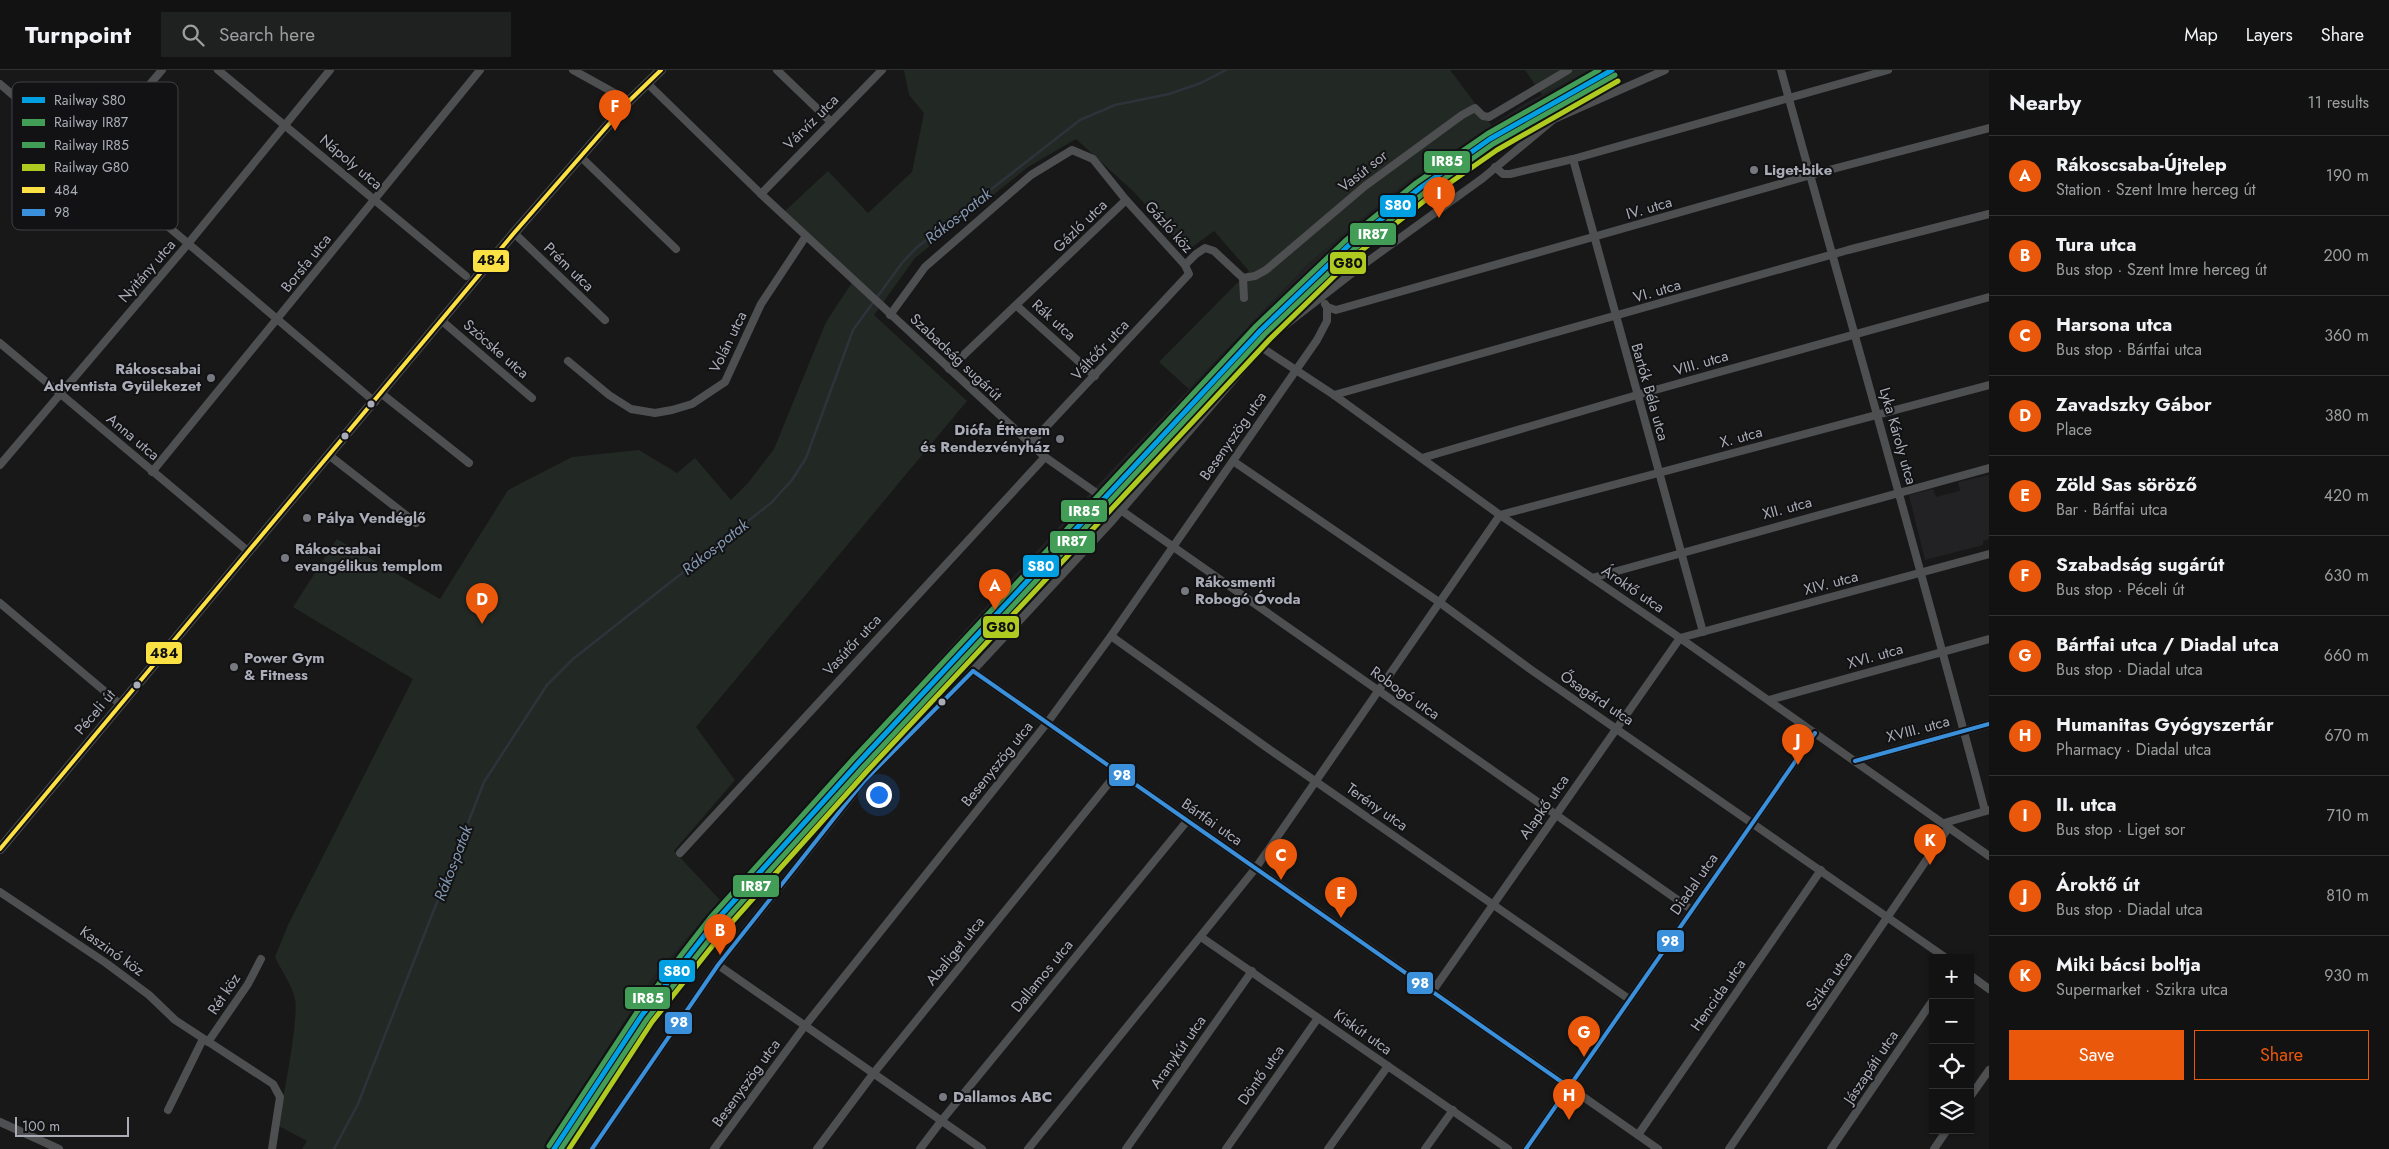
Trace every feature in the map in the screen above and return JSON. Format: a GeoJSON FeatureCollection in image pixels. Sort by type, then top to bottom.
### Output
{"type":"FeatureCollection","features":[{"type":"Feature","properties":{"kind":"main road","name":"Péceli út"},"geometry":{"type":"LineString","coordinates":[[0,850],[382,394],[514,233],[628,101],[661,70]]}},
{"type":"Feature","properties":{"kind":"street"},"geometry":{"type":"LineString","coordinates":[[152,82],[162,70]]}},
{"type":"Feature","properties":{"kind":"street","name":"Nápoly utca"},"geometry":{"type":"LineString","coordinates":[[218,70],[466,276]]}},
{"type":"Feature","properties":{"kind":"street","name":"Nyitány utca"},"geometry":{"type":"LineString","coordinates":[[0,465],[187,245],[330,70]]}},
{"type":"Feature","properties":{"kind":"street","name":"Borsfa utca"},"geometry":{"type":"LineString","coordinates":[[152,472],[278,320],[480,70]]}},
{"type":"Feature","properties":{"kind":"street"},"geometry":{"type":"LineString","coordinates":[[573,70],[628,101]]}},
{"type":"Feature","properties":{"kind":"street"},"geometry":{"type":"LineString","coordinates":[[777,70],[831,122]]}},
{"type":"Feature","properties":{"kind":"street","name":"Várvíz utca"},"geometry":{"type":"LineString","coordinates":[[761,194],[882,70]]}},
{"type":"Feature","properties":{"kind":"street","name":"Vasút sor"},"geometry":{"type":"LineString","coordinates":[[1243,278],[1255,276],[1266,270],[1364,186],[1462,114],[1475,108],[1483,116],[1489,117],[1568,70]]}},
{"type":"Feature","properties":{"kind":"street"},"geometry":{"type":"LineString","coordinates":[[592,1149],[718,965],[864,781],[973,671],[1121,511],[1260,347],[1271,336],[1495,167],[1554,119],[1664,70]]}},
{"type":"Feature","properties":{"kind":"street","name":"Lyka Károly utca"},"geometry":{"type":"LineString","coordinates":[[1781,70],[1987,810]]}},
{"type":"Feature","properties":{"kind":"street"},"geometry":{"type":"LineString","coordinates":[[1495,167],[1503,174],[1510,174],[1573,159],[1888,70]]}},
{"type":"Feature","properties":{"kind":"street","name":"Szabadság sugárút"},"geometry":{"type":"LineString","coordinates":[[647,83],[761,194],[1030,444],[1102,498]]}},
{"type":"Feature","properties":{"kind":"street"},"geometry":{"type":"LineString","coordinates":[[0,84],[12,94]]}},
{"type":"Feature","properties":{"kind":"street","name":"IV. utca"},"geometry":{"type":"LineString","coordinates":[[1327,307],[1336,310],[1810,175],[1989,128]]}},
{"type":"Feature","properties":{"kind":"street","name":"Gázló utca"},"geometry":{"type":"LineString","coordinates":[[887,312],[925,266],[1031,175],[1072,150],[1093,159],[1126,200],[949,369]]}},
{"type":"Feature","properties":{"kind":"street"},"geometry":{"type":"LineString","coordinates":[[581,156],[676,249]]}},
{"type":"Feature","properties":{"kind":"street","name":"Bartók Béla utca"},"geometry":{"type":"LineString","coordinates":[[1573,159],[1593,238],[1703,632]]}},
{"type":"Feature","properties":{"kind":"street","name":"Gázló köz"},"geometry":{"type":"LineString","coordinates":[[1126,200],[1185,265],[1189,274]]}},
{"type":"Feature","properties":{"kind":"street","name":"VI. utca"},"geometry":{"type":"LineString","coordinates":[[1334,395],[1832,255],[1989,214]]}},
{"type":"Feature","properties":{"kind":"street"},"geometry":{"type":"LineString","coordinates":[[170,230],[375,402]]}},
{"type":"Feature","properties":{"kind":"street","name":"Prém utca"},"geometry":{"type":"LineString","coordinates":[[514,233],[605,320]]}},
{"type":"Feature","properties":{"kind":"street","name":"Volán utca"},"geometry":{"type":"LineString","coordinates":[[568,361],[610,395],[631,409],[655,413],[692,404],[725,382],[761,304],[806,236]]}},
{"type":"Feature","properties":{"kind":"street"},"geometry":{"type":"LineString","coordinates":[[1185,265],[1205,248],[1214,251],[1243,278],[1244,298]]}},
{"type":"Feature","properties":{"kind":"street","name":"Váltóőr utca"},"geometry":{"type":"LineString","coordinates":[[1030,444],[1189,274]]}},
{"type":"Feature","properties":{"kind":"street","name":"VIII. utca"},"geometry":{"type":"LineString","coordinates":[[1422,458],[1637,395],[1989,298]]}},
{"type":"Feature","properties":{"kind":"street"},"geometry":{"type":"LineString","coordinates":[[1322,299],[1327,307]]}},
{"type":"Feature","properties":{"kind":"street","name":"Rák utca"},"geometry":{"type":"LineString","coordinates":[[1017,306],[1095,376]]}},
{"type":"Feature","properties":{"kind":"street","name":"Besenyszög utca"},"geometry":{"type":"LineString","coordinates":[[714,1149],[804,1027],[1047,723],[1317,340],[1327,321],[1327,307]]}},
{"type":"Feature","properties":{"kind":"street","name":"Szöcske utca"},"geometry":{"type":"LineString","coordinates":[[442,321],[532,398]]}},
{"type":"Feature","properties":{"kind":"street","name":"Anna utca"},"geometry":{"type":"LineString","coordinates":[[0,343],[249,552]]}},
{"type":"Feature","properties":{"kind":"street","name":"Ároktő utca"},"geometry":{"type":"LineString","coordinates":[[1260,347],[1334,395],[1500,515],[1769,700],[1989,856]]}},
{"type":"Feature","properties":{"kind":"street","name":"X. utca"},"geometry":{"type":"LineString","coordinates":[[1500,515],[1989,385]]}},
{"type":"Feature","properties":{"kind":"street"},"geometry":{"type":"LineString","coordinates":[[382,394],[468,463]]}},
{"type":"Feature","properties":{"kind":"street"},"geometry":{"type":"LineString","coordinates":[[330,456],[416,522]]}},
{"type":"Feature","properties":{"kind":"street","name":"Vasútőr utca"},"geometry":{"type":"LineString","coordinates":[[680,852],[1045,457]]}},
{"type":"Feature","properties":{"kind":"street","name":"Ősagárd utca"},"geometry":{"type":"LineString","coordinates":[[1233,460],[1439,602],[1530,669],[1940,954]]}},
{"type":"Feature","properties":{"kind":"street","name":"XII. utca"},"geometry":{"type":"LineString","coordinates":[[1592,578],[1989,468]]}},
{"type":"Feature","properties":{"kind":"street","name":"Robogó utca"},"geometry":{"type":"LineString","coordinates":[[1102,498],[1692,910]]}},
{"type":"Feature","properties":{"kind":"street"},"geometry":{"type":"LineString","coordinates":[[1028,1149],[1255,869],[1500,515]]}},
{"type":"Feature","properties":{"kind":"street","name":"XIV. utca"},"geometry":{"type":"LineString","coordinates":[[1680,638],[1989,554]]}},
{"type":"Feature","properties":{"kind":"street"},"geometry":{"type":"LineString","coordinates":[[0,603],[121,705]]}},
{"type":"Feature","properties":{"kind":"street","name":"Terény utca"},"geometry":{"type":"LineString","coordinates":[[1110,636],[1630,999]]}},
{"type":"Feature","properties":{"kind":"street","name":"Alapkő utca"},"geometry":{"type":"LineString","coordinates":[[1432,992],[1680,638]]}},
{"type":"Feature","properties":{"kind":"street","name":"XVI. utca"},"geometry":{"type":"LineString","coordinates":[[1769,700],[1989,639]]}},
{"type":"Feature","properties":{"kind":"street","name":"Bártfai utca"},"geometry":{"type":"LineString","coordinates":[[973,671],[1658,1149]]}},
{"type":"Feature","properties":{"kind":"street","name":"XVIII. utca"},"geometry":{"type":"LineString","coordinates":[[1855,761],[1989,724]]}},
{"type":"Feature","properties":{"kind":"street","name":"Diadal utca"},"geometry":{"type":"LineString","coordinates":[[1526,1149],[1815,733]]}},
{"type":"Feature","properties":{"kind":"street","name":"Abaliget utca"},"geometry":{"type":"LineString","coordinates":[[817,1149],[873,1074],[1117,772]]}},
{"type":"Feature","properties":{"kind":"street"},"geometry":{"type":"LineString","coordinates":[[1947,825],[1987,810]]}},
{"type":"Feature","properties":{"kind":"street","name":"Dallamos utca"},"geometry":{"type":"LineString","coordinates":[[920,1149],[1187,821]]}},
{"type":"Feature","properties":{"kind":"street","name":"Szikra utca"},"geometry":{"type":"LineString","coordinates":[[1729,1149],[1888,919],[1947,825]]}},
{"type":"Feature","properties":{"kind":"street","name":"Hencida utca"},"geometry":{"type":"LineString","coordinates":[[1638,1135],[1821,870]]}},
{"type":"Feature","properties":{"kind":"street","name":"Kaszinó köz"},"geometry":{"type":"LineString","coordinates":[[0,892],[106,963],[149,995],[174,1020],[273,1084],[280,1096],[272,1149]]}},
{"type":"Feature","properties":{"kind":"street","name":"Kiskút utca"},"geometry":{"type":"LineString","coordinates":[[1201,937],[1508,1149]]}},
{"type":"Feature","properties":{"kind":"street","name":"Rét köz"},"geometry":{"type":"LineString","coordinates":[[205,1041],[248,984],[261,959]]}},
{"type":"Feature","properties":{"kind":"street"},"geometry":{"type":"LineString","coordinates":[[718,965],[804,1027],[982,1149]]}},
{"type":"Feature","properties":{"kind":"street","name":"Aranykút utca"},"geometry":{"type":"LineString","coordinates":[[1126,1149],[1252,971]]}},
{"type":"Feature","properties":{"kind":"street"},"geometry":{"type":"LineString","coordinates":[[1974,978],[1989,989]]}},
{"type":"Feature","properties":{"kind":"street","name":"Jászapáti utca"},"geometry":{"type":"LineString","coordinates":[[1831,1149],[1929,1006]]}},
{"type":"Feature","properties":{"kind":"street","name":"Döntő utca"},"geometry":{"type":"LineString","coordinates":[[1226,1149],[1318,1018]]}},
{"type":"Feature","properties":{"kind":"street"},"geometry":{"type":"LineString","coordinates":[[168,1110],[205,1041]]}},
{"type":"Feature","properties":{"kind":"street"},"geometry":{"type":"LineString","coordinates":[[1328,1149],[1388,1066]]}},
{"type":"Feature","properties":{"kind":"street"},"geometry":{"type":"LineString","coordinates":[[1974,1091],[1989,1070]]}},
{"type":"Feature","properties":{"kind":"street"},"geometry":{"type":"LineString","coordinates":[[1425,1149],[1453,1110]]}},
{"type":"Feature","properties":{"kind":"street"},"geometry":{"type":"LineString","coordinates":[[0,1122],[59,1149]]}},
{"type":"Feature","properties":{"kind":"street"},"geometry":{"type":"LineString","coordinates":[[1934,1149],[1944,1134]]}},
{"type":"Feature","properties":{"kind":"shaded area"},"geometry":{"type":"Polygon","coordinates":[[[904,70],[1450,70],[1492,126],[1409,180],[1309,263],[1189,389],[1159,362],[1249,271],[1214,231],[1187,251],[1135,193],[1076,139],[1028,167],[915,258],[874,315],[967,401],[696,727],[735,780],[674,851],[720,900],[651,980],[543,1149],[302,1149],[307,1141],[277,1125],[290,1061],[296,1009],[291,988],[275,957],[288,925],[413,679],[293,607],[337,539],[440,599],[508,490],[572,457],[639,450],[677,473],[695,458],[731,500],[748,483],[774,449],[826,322],[855,278],[784,212],[828,171],[868,213],[912,172],[924,113],[909,95],[904,70]]]}},
{"type":"Feature","properties":{"kind":"shaded area"},"geometry":{"type":"Polygon","coordinates":[[[1525,70],[1590,70],[1542,95],[1525,70]]]}},
{"type":"Feature","properties":{"kind":"shaded area"},"geometry":{"type":"Polygon","coordinates":[[[1590,70],[1620,70],[1531,118],[1420,192],[1323,275],[1228,367],[1112,492],[1090,520],[898,730],[732,908],[665,989],[596,1088],[558,1149],[543,1149],[651,980],[720,900],[1076,508],[1309,263],[1409,180],[1524,104],[1590,70]]]}},
{"type":"Feature","properties":{"kind":"shaded area"},"geometry":{"type":"Polygon","coordinates":[[[1989,475],[1989,539],[1983,541],[1983,545],[1925,560],[1909,495],[1933,489],[1936,497],[1960,491],[1958,482],[1989,475]]]}},
{"type":"Feature","properties":{"kind":"waterway","name":"Rákos-patak"},"geometry":{"type":"LineString","coordinates":[[334,1149],[358,1104],[484,782],[547,685],[573,659],[771,503],[792,480],[806,458],[853,330],[902,263],[916,248],[1080,120],[1115,105],[1169,94],[1201,83],[1226,70]]}},
{"type":"Feature","properties":{"kind":"rail line","name":"IR85"},"geometry":{"type":"LineString","coordinates":[[549,1146],[637,1012],[710,918],[854,758],[1256,326],[1345,241],[1416,183],[1487,134],[1599,70]]}},
{"type":"Feature","properties":{"kind":"rail line","name":"S80"},"geometry":{"type":"LineString","coordinates":[[554,1149],[642,1015],[715,922],[859,762],[1261,330],[1349,245],[1420,188],[1490,139],[1612,70]]}},
{"type":"Feature","properties":{"kind":"rail line","name":"IR87"},"geometry":{"type":"LineString","coordinates":[[561,1149],[647,1019],[720,926],[864,766],[1265,334],[1353,250],[1424,193],[1493,144],[1615,75]]}},
{"type":"Feature","properties":{"kind":"rail line","name":"G80"},"geometry":{"type":"LineString","coordinates":[[569,1149],[652,1022],[725,930],[868,770],[1270,339],[1357,254],[1428,198],[1497,150],[1618,81]]}},
{"type":"Feature","properties":{"kind":"transit line","name":"484"},"geometry":{"type":"LineString","coordinates":[[0,849],[514,233],[629,101],[661,70]]}},
{"type":"Feature","properties":{"kind":"transit line","name":"98"},"geometry":{"type":"LineString","coordinates":[[973,671],[1569,1087]]}},
{"type":"Feature","properties":{"kind":"transit line","name":"98"},"geometry":{"type":"LineString","coordinates":[[592,1149],[718,965],[843,807],[864,781],[973,671]]}},
{"type":"Feature","properties":{"kind":"transit line","name":"98"},"geometry":{"type":"LineString","coordinates":[[1855,761],[1989,724]]}},
{"type":"Feature","properties":{"kind":"transit line","name":"98"},"geometry":{"type":"LineString","coordinates":[[1526,1149],[1815,733]]}},
{"type":"Feature","properties":{"kind":"place","name":"Szabadság sugárút"},"geometry":{"type":"Point","coordinates":[615,131]}},
{"type":"Feature","properties":{"kind":"place","name":"Liget-bike"},"geometry":{"type":"Point","coordinates":[1754,170]}},
{"type":"Feature","properties":{"kind":"place","name":"II. utca"},"geometry":{"type":"Point","coordinates":[1439,218]}},
{"type":"Feature","properties":{"kind":"place","name":"Rákoscsabai Adventista Gyülekezet"},"geometry":{"type":"Point","coordinates":[211,378]}},
{"type":"Feature","properties":{"kind":"place","name":"Diófa Étterem és Rendezvényház"},"geometry":{"type":"Point","coordinates":[1060,439]}},
{"type":"Feature","properties":{"kind":"place","name":"Pálya Vendéglő"},"geometry":{"type":"Point","coordinates":[307,518]}},
{"type":"Feature","properties":{"kind":"place","name":"Rákoscsabai evangélikus templom"},"geometry":{"type":"Point","coordinates":[285,558]}},
{"type":"Feature","properties":{"kind":"place","name":"Rákosmenti Robogó Óvoda"},"geometry":{"type":"Point","coordinates":[1185,591]}},
{"type":"Feature","properties":{"kind":"place","name":"Rákoscsaba-Újtelep"},"geometry":{"type":"Point","coordinates":[995,610]}},
{"type":"Feature","properties":{"kind":"place","name":"Zavadszky Gábor"},"geometry":{"type":"Point","coordinates":[482,624]}},
{"type":"Feature","properties":{"kind":"place","name":"Power Gym & Fitness"},"geometry":{"type":"Point","coordinates":[234,667]}},
{"type":"Feature","properties":{"kind":"place","name":"Ároktő út"},"geometry":{"type":"Point","coordinates":[1798,765]}},
{"type":"Feature","properties":{"kind":"place","name":"Miki bácsi boltja"},"geometry":{"type":"Point","coordinates":[1930,865]}},
{"type":"Feature","properties":{"kind":"place","name":"Harsona utca"},"geometry":{"type":"Point","coordinates":[1281,880]}},
{"type":"Feature","properties":{"kind":"place","name":"Zöld Sas söröző"},"geometry":{"type":"Point","coordinates":[1341,918]}},
{"type":"Feature","properties":{"kind":"place","name":"Tura utca"},"geometry":{"type":"Point","coordinates":[720,955]}},
{"type":"Feature","properties":{"kind":"place","name":"Bártfai utca / Diadal utca"},"geometry":{"type":"Point","coordinates":[1584,1057]}},
{"type":"Feature","properties":{"kind":"place","name":"Dallamos ABC"},"geometry":{"type":"Point","coordinates":[943,1097]}},
{"type":"Feature","properties":{"kind":"place","name":"Humanitas Gyógyszertár"},"geometry":{"type":"Point","coordinates":[1569,1120]}}]}
